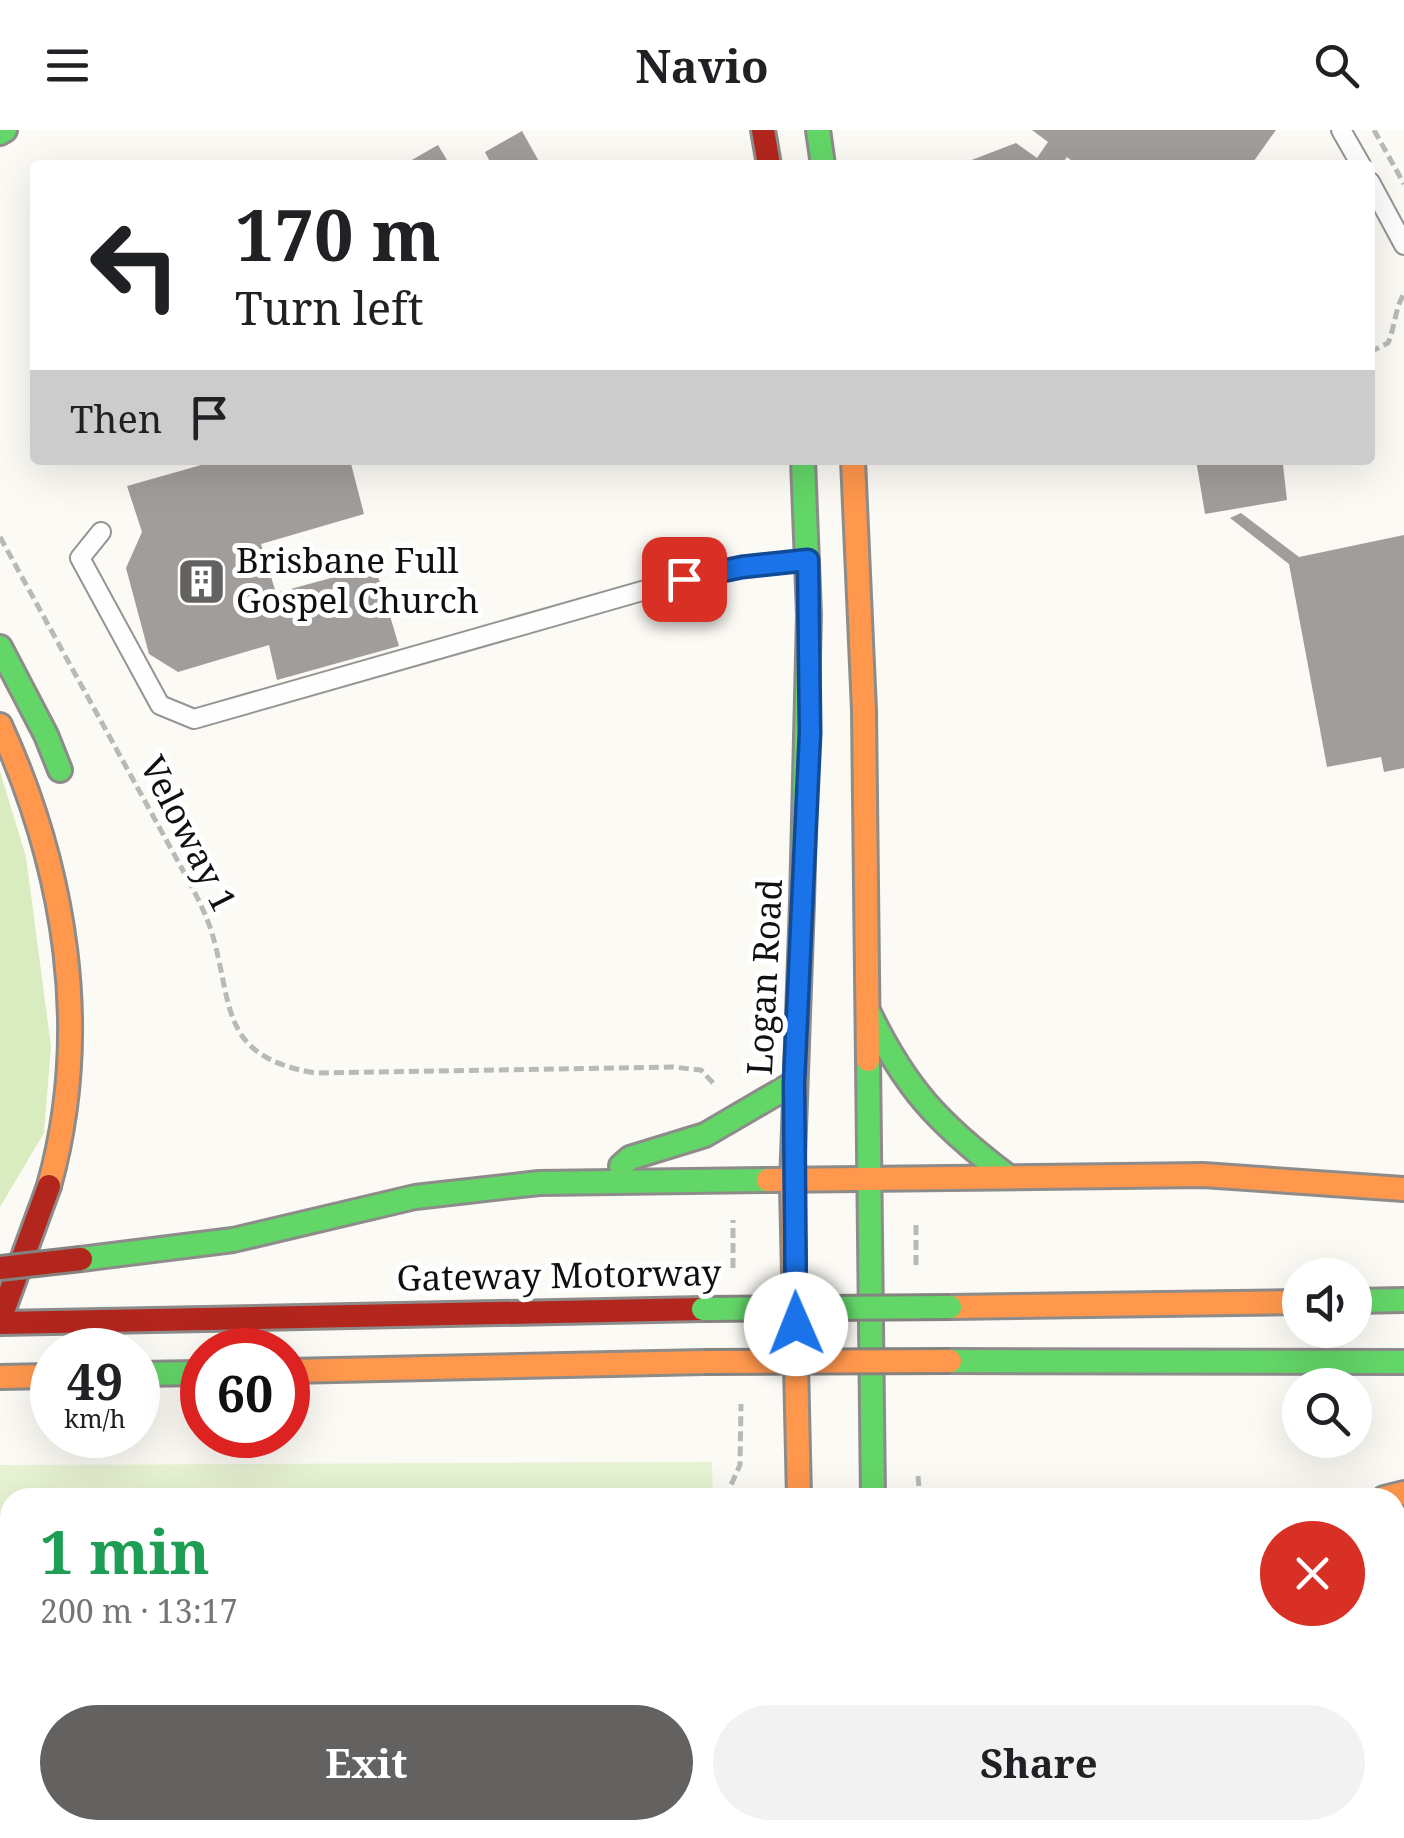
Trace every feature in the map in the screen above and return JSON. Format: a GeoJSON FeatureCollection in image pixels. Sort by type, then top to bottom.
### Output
{"type":"FeatureCollection","features":[{"type":"Feature","properties":{"kind":"main road"},"geometry":{"type":"LineString","coordinates":[[763,130],[768,160]]}},
{"type":"Feature","properties":{"kind":"main road"},"geometry":{"type":"LineString","coordinates":[[818,130],[822,160]]}},
{"type":"Feature","properties":{"kind":"main road","name":"Logan Road"},"geometry":{"type":"LineString","coordinates":[[799,1488],[793,1180],[810,733],[804,465]]}},
{"type":"Feature","properties":{"kind":"main road"},"geometry":{"type":"LineString","coordinates":[[853,465],[864,710],[873,1488]]}},
{"type":"Feature","properties":{"kind":"main road"},"geometry":{"type":"LineString","coordinates":[[0,646],[46,735],[68,791]]}},
{"type":"Feature","properties":{"kind":"main road"},"geometry":{"type":"LineString","coordinates":[[0,725],[40,816],[67,955],[71,1000],[69,1054],[55,1162],[36,1227],[0,1320]]}},
{"type":"Feature","properties":{"kind":"main road"},"geometry":{"type":"LineString","coordinates":[[869,1013],[890,1059],[916,1098],[943,1128],[1006,1176]]}},
{"type":"Feature","properties":{"kind":"main road"},"geometry":{"type":"LineString","coordinates":[[604,1181],[630,1158],[706,1135],[794,1083]]}},
{"type":"Feature","properties":{"kind":"main road"},"geometry":{"type":"LineString","coordinates":[[55,1162],[91,1109]]}},
{"type":"Feature","properties":{"kind":"main road"},"geometry":{"type":"LineString","coordinates":[[0,1268],[233,1240],[414,1197],[539,1183],[1219,1175],[1404,1189]]}},
{"type":"Feature","properties":{"kind":"main road"},"geometry":{"type":"LineString","coordinates":[[1372,1301],[1404,1300]]}},
{"type":"Feature","properties":{"kind":"main road","name":"Gateway Motorway"},"geometry":{"type":"LineString","coordinates":[[0,1320],[57,1323],[702,1309],[1282,1302]]}},
{"type":"Feature","properties":{"kind":"main road"},"geometry":{"type":"LineString","coordinates":[[310,1371],[704,1362],[1404,1362]]}},
{"type":"Feature","properties":{"kind":"main road"},"geometry":{"type":"LineString","coordinates":[[0,1377],[30,1376]]}},
{"type":"Feature","properties":{"kind":"lane"},"geometry":{"type":"LineString","coordinates":[[1341,130],[1358,160]]}},
{"type":"Feature","properties":{"kind":"lane"},"geometry":{"type":"LineString","coordinates":[[1375,191],[1404,245]]}},
{"type":"Feature","properties":{"kind":"lane"},"geometry":{"type":"LineString","coordinates":[[101,532],[80,558],[160,705],[194,719],[684,579],[742,567],[808,560]]}},
{"type":"Feature","properties":{"kind":"path"},"geometry":{"type":"LineString","coordinates":[[1374,130],[1404,184]]}},
{"type":"Feature","properties":{"kind":"path"},"geometry":{"type":"LineString","coordinates":[[1375,350],[1388,344],[1404,294]]}},
{"type":"Feature","properties":{"kind":"path","name":"Veloway 1"},"geometry":{"type":"LineString","coordinates":[[0,536],[192,887],[212,932],[226,1004],[234,1024],[258,1051],[275,1061],[316,1073],[692,1068],[709,1076],[720,1097]]}},
{"type":"Feature","properties":{"kind":"green space"},"geometry":{"type":"Polygon","coordinates":[[[0,771],[26,857],[51,1046],[44,1133],[0,1207],[0,771]]]}},
{"type":"Feature","properties":{"kind":"green space"},"geometry":{"type":"Polygon","coordinates":[[[712,1462],[713,1488],[0,1488],[0,1465],[712,1462]]]}},
{"type":"Feature","properties":{"kind":"building"},"geometry":{"type":"Polygon","coordinates":[[[1032,130],[1276,130],[1255,160],[972,160],[1016,143],[1037,158],[1048,142],[1032,130]]]}},
{"type":"Feature","properties":{"kind":"building"},"geometry":{"type":"Polygon","coordinates":[[[522,131],[538,160],[489,160],[485,152],[522,131]]]}},
{"type":"Feature","properties":{"kind":"building"},"geometry":{"type":"Polygon","coordinates":[[[438,145],[447,160],[412,160],[438,145]]]}},
{"type":"Feature","properties":{"kind":"building","name":"Brisbane Full Gospel Church"},"geometry":{"type":"Polygon","coordinates":[[[201,465],[351,465],[364,514],[261,544],[276,593],[375,566],[399,646],[277,680],[269,645],[178,672],[149,654],[126,568],[142,532],[127,486],[201,465]]]}},
{"type":"Feature","properties":{"kind":"building"},"geometry":{"type":"Polygon","coordinates":[[[1197,465],[1283,465],[1287,500],[1205,514],[1197,465]]]}},
{"type":"Feature","properties":{"kind":"building"},"geometry":{"type":"Polygon","coordinates":[[[1241,513],[1299,557],[1404,535],[1404,768],[1384,772],[1381,757],[1327,767],[1289,564],[1230,518],[1241,513]]]}},
{"type":"Feature","properties":{"kind":"traffic: fast"},"geometry":{"type":"LineString","coordinates":[[0,133],[5,130]]}},
{"type":"Feature","properties":{"kind":"traffic: fast"},"geometry":{"type":"LineString","coordinates":[[818,130],[822,160]]}},
{"type":"Feature","properties":{"kind":"traffic: fast"},"geometry":{"type":"LineString","coordinates":[[802,902],[809,615],[803,465]]}},
{"type":"Feature","properties":{"kind":"traffic: fast"},"geometry":{"type":"LineString","coordinates":[[0,647],[60,770]]}},
{"type":"Feature","properties":{"kind":"traffic: fast"},"geometry":{"type":"LineString","coordinates":[[869,1013],[897,1063],[926,1103],[1006,1175]]}},
{"type":"Feature","properties":{"kind":"traffic: fast"},"geometry":{"type":"LineString","coordinates":[[868,1060],[873,1488]]}},
{"type":"Feature","properties":{"kind":"traffic: fast"},"geometry":{"type":"LineString","coordinates":[[621,1166],[630,1158],[705,1135],[794,1083]]}},
{"type":"Feature","properties":{"kind":"traffic: fast"},"geometry":{"type":"LineString","coordinates":[[81,1259],[233,1240],[415,1197],[539,1183],[768,1180]]}},
{"type":"Feature","properties":{"kind":"traffic: fast"},"geometry":{"type":"LineString","coordinates":[[1372,1301],[1404,1300]]}},
{"type":"Feature","properties":{"kind":"traffic: fast"},"geometry":{"type":"LineString","coordinates":[[703,1309],[950,1307]]}},
{"type":"Feature","properties":{"kind":"traffic: fast"},"geometry":{"type":"LineString","coordinates":[[950,1361],[1404,1362]]}},
{"type":"Feature","properties":{"kind":"traffic: fast"},"geometry":{"type":"LineString","coordinates":[[160,1374],[180,1373]]}},
{"type":"Feature","properties":{"kind":"traffic: slow"},"geometry":{"type":"LineString","coordinates":[[853,465],[864,710],[868,1060]]}},
{"type":"Feature","properties":{"kind":"traffic: slow"},"geometry":{"type":"LineString","coordinates":[[0,725],[42,836],[65,952],[70,1010],[69,1069],[62,1128],[49,1186]]}},
{"type":"Feature","properties":{"kind":"traffic: slow"},"geometry":{"type":"LineString","coordinates":[[799,1488],[792,1185],[802,902]]}},
{"type":"Feature","properties":{"kind":"traffic: slow"},"geometry":{"type":"LineString","coordinates":[[768,1180],[1203,1175],[1404,1189]]}},
{"type":"Feature","properties":{"kind":"traffic: slow"},"geometry":{"type":"LineString","coordinates":[[950,1307],[1282,1302]]}},
{"type":"Feature","properties":{"kind":"traffic: slow"},"geometry":{"type":"LineString","coordinates":[[704,1362],[950,1361]]}},
{"type":"Feature","properties":{"kind":"traffic: slow"},"geometry":{"type":"LineString","coordinates":[[310,1371],[704,1362]]}},
{"type":"Feature","properties":{"kind":"traffic: slow"},"geometry":{"type":"LineString","coordinates":[[0,1377],[30,1376]]}},
{"type":"Feature","properties":{"kind":"traffic: jam"},"geometry":{"type":"LineString","coordinates":[[763,130],[768,160]]}},
{"type":"Feature","properties":{"kind":"traffic: jam"},"geometry":{"type":"LineString","coordinates":[[5,1306],[49,1186]]}},
{"type":"Feature","properties":{"kind":"traffic: jam"},"geometry":{"type":"LineString","coordinates":[[0,1268],[81,1259]]}},
{"type":"Feature","properties":{"kind":"traffic: jam"},"geometry":{"type":"LineString","coordinates":[[0,1323],[703,1309]]}},
{"type":"Feature","properties":{"kind":"place","name":"Brisbane Full Gospel Church"},"geometry":{"type":"Point","coordinates":[201,581]}},
{"type":"Feature","properties":{"kind":"route"},"geometry":{"type":"LineString","coordinates":[[684,579],[742,567],[808,560],[810,733],[794,1083],[796,1324]]}}]}
